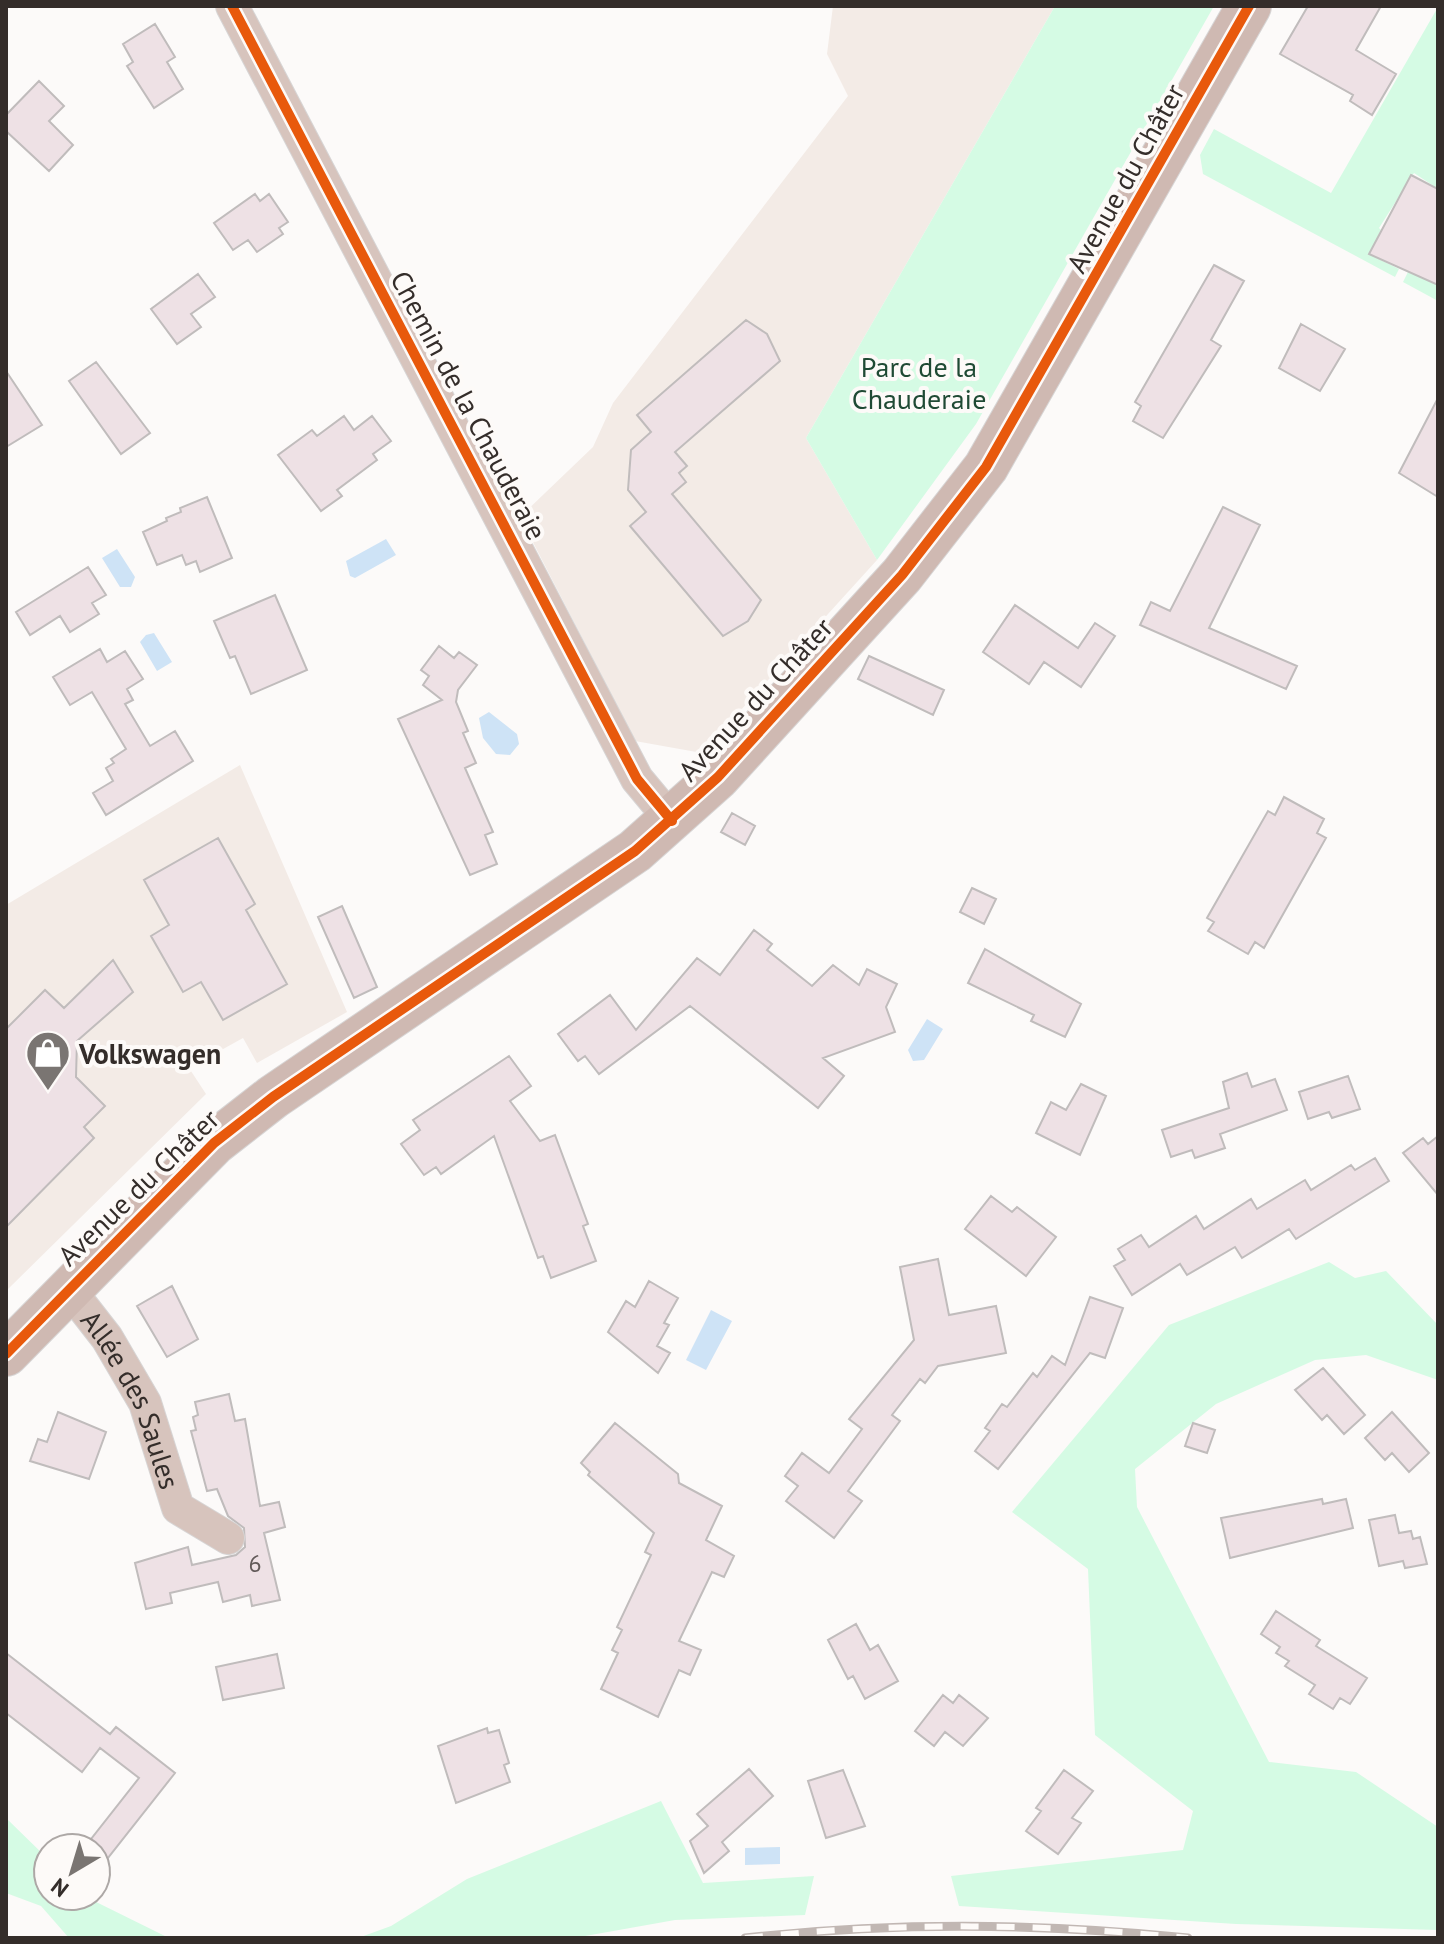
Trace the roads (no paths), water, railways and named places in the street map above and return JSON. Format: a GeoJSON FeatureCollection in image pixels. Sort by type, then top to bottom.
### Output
{"type":"FeatureCollection","features":[{"type":"Feature","properties":{"kind":"main road","name":"Avenue du Châter"},"geometry":{"type":"LineString","coordinates":[[6,1354],[214,1143],[273,1097],[575,893],[672,821],[718,777],[902,575],[986,467],[1249,6]]}},
{"type":"Feature","properties":{"kind":"street","name":"Chemin de la Chauderaie"},"geometry":{"type":"LineString","coordinates":[[232,6],[637,779],[672,821]]}},
{"type":"Feature","properties":{"kind":"street","name":"Allée des Saules"},"geometry":{"type":"LineString","coordinates":[[68,1288],[107,1338],[145,1403],[178,1508],[228,1538]]}},
{"type":"Feature","properties":{"kind":"water"},"geometry":{"type":"Polygon","coordinates":[[[386,539],[396,555],[355,578],[350,576],[346,561],[386,539]]]}},
{"type":"Feature","properties":{"kind":"water"},"geometry":{"type":"Polygon","coordinates":[[[117,549],[135,577],[131,587],[120,587],[102,558],[117,549]]]}},
{"type":"Feature","properties":{"kind":"water"},"geometry":{"type":"Polygon","coordinates":[[[154,633],[172,662],[157,671],[140,642],[146,635],[154,633]]]}},
{"type":"Feature","properties":{"kind":"water"},"geometry":{"type":"Polygon","coordinates":[[[489,712],[517,734],[519,744],[510,755],[496,754],[483,738],[479,718],[489,712]]]}},
{"type":"Feature","properties":{"kind":"water"},"geometry":{"type":"Polygon","coordinates":[[[927,1019],[943,1029],[924,1060],[913,1061],[908,1050],[927,1019]]]}},
{"type":"Feature","properties":{"kind":"water"},"geometry":{"type":"Polygon","coordinates":[[[711,1310],[732,1321],[706,1370],[686,1360],[711,1310]]]}},
{"type":"Feature","properties":{"kind":"water"},"geometry":{"type":"Polygon","coordinates":[[[780,1847],[780,1864],[745,1865],[745,1848],[780,1847]]]}},
{"type":"Feature","properties":{"kind":"railway"},"geometry":{"type":"LineString","coordinates":[[745,1938],[856,1929],[966,1926],[1077,1929],[1188,1938]]}},
{"type":"Feature","properties":{"kind":"place","name":"Volkswagen"},"geometry":{"type":"Point","coordinates":[48,1092]}},
{"type":"Feature","properties":{"kind":"park label","name":"Parc de la Chauderaie"},"geometry":{"type":"Point","coordinates":[919,382]}}]}
